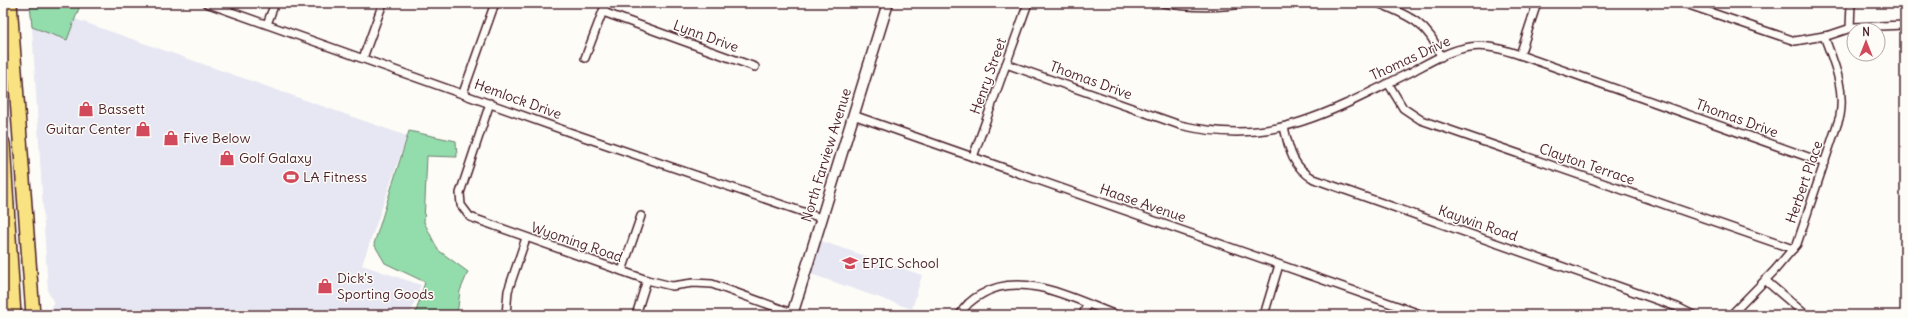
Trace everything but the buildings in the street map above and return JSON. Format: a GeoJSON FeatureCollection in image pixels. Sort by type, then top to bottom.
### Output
{"type":"FeatureCollection","features":[{"type":"Feature","properties":{"kind":"highway"},"geometry":{"type":"LineString","coordinates":[[10,3],[33,315]]}},
{"type":"Feature","properties":{"kind":"highway"},"geometry":{"type":"LineString","coordinates":[[11,27],[13,3]]}},
{"type":"Feature","properties":{"kind":"highway"},"geometry":{"type":"LineString","coordinates":[[3,143],[14,315]]}},
{"type":"Feature","properties":{"kind":"highway"},"geometry":{"type":"LineString","coordinates":[[3,243],[12,273]]}},
{"type":"Feature","properties":{"kind":"street","name":"Hemlock Drive"},"geometry":{"type":"LineString","coordinates":[[206,3],[821,218]]}},
{"type":"Feature","properties":{"kind":"street"},"geometry":{"type":"LineString","coordinates":[[267,24],[275,3]]}},
{"type":"Feature","properties":{"kind":"street"},"geometry":{"type":"LineString","coordinates":[[363,58],[383,3]]}},
{"type":"Feature","properties":{"kind":"street"},"geometry":{"type":"LineString","coordinates":[[463,94],[495,3]]}},
{"type":"Feature","properties":{"kind":"street"},"geometry":{"type":"LineString","coordinates":[[585,58],[606,3]]}},
{"type":"Feature","properties":{"kind":"street","name":"North Farview Avenue"},"geometry":{"type":"LineString","coordinates":[[792,314],[888,3]]}},
{"type":"Feature","properties":{"kind":"street","name":"Henry Street"},"geometry":{"type":"LineString","coordinates":[[973,157],[1028,3]]}},
{"type":"Feature","properties":{"kind":"street"},"geometry":{"type":"LineString","coordinates":[[1163,3],[1189,8],[1215,8],[1249,3]]}},
{"type":"Feature","properties":{"kind":"street"},"geometry":{"type":"LineString","coordinates":[[1378,3],[1407,14],[1424,27],[1430,34],[1441,57]]}},
{"type":"Feature","properties":{"kind":"street"},"geometry":{"type":"LineString","coordinates":[[1520,55],[1537,3]]}},
{"type":"Feature","properties":{"kind":"street"},"geometry":{"type":"LineString","coordinates":[[1683,3],[1795,41],[1824,36],[1846,29]]}},
{"type":"Feature","properties":{"kind":"street"},"geometry":{"type":"LineString","coordinates":[[1850,22],[1851,3]]}},
{"type":"Feature","properties":{"kind":"street","name":"Lynn Drive"},"geometry":{"type":"LineString","coordinates":[[603,12],[755,68]]}},
{"type":"Feature","properties":{"kind":"street"},"geometry":{"type":"LineString","coordinates":[[1886,26],[1905,25]]}},
{"type":"Feature","properties":{"kind":"street","name":"Herbert Place"},"geometry":{"type":"LineString","coordinates":[[1731,315],[1797,244],[1825,163],[1840,116],[1842,94],[1841,82],[1824,36]]}},
{"type":"Feature","properties":{"kind":"street","name":"Thomas Drive"},"geometry":{"type":"LineString","coordinates":[[1006,64],[1180,126],[1200,130],[1237,133],[1284,127],[1316,117],[1388,84],[1456,50],[1471,46],[1504,50],[1520,55],[1825,163]]}},
{"type":"Feature","properties":{"kind":"street","name":"Clayton Terrace"},"geometry":{"type":"LineString","coordinates":[[1388,84],[1403,108],[1420,120],[1793,249]]}},
{"type":"Feature","properties":{"kind":"street","name":"Wyoming Road"},"geometry":{"type":"LineString","coordinates":[[490,103],[460,193],[465,212],[475,220],[647,280],[672,286],[693,282],[712,284],[792,314]]}},
{"type":"Feature","properties":{"kind":"street","name":"Haase Avenue"},"geometry":{"type":"LineString","coordinates":[[853,115],[1423,315]]}},
{"type":"Feature","properties":{"kind":"street","name":"Kaywin Road"},"geometry":{"type":"LineString","coordinates":[[1284,127],[1289,152],[1293,160],[1306,175],[1314,179],[1677,307],[1693,315]]}},
{"type":"Feature","properties":{"kind":"street"},"geometry":{"type":"LineString","coordinates":[[622,271],[641,216]]}},
{"type":"Feature","properties":{"kind":"street"},"geometry":{"type":"LineString","coordinates":[[506,315],[508,291],[526,238]]}},
{"type":"Feature","properties":{"kind":"street"},"geometry":{"type":"LineString","coordinates":[[1264,315],[1279,265]]}},
{"type":"Feature","properties":{"kind":"street"},"geometry":{"type":"LineString","coordinates":[[636,315],[647,280]]}},
{"type":"Feature","properties":{"kind":"street"},"geometry":{"type":"LineString","coordinates":[[1765,280],[1806,315]]}},
{"type":"Feature","properties":{"kind":"street"},"geometry":{"type":"LineString","coordinates":[[960,315],[975,298],[996,288],[1020,284],[1041,287],[1116,315]]}},
{"type":"Feature","properties":{"kind":"street"},"geometry":{"type":"LineString","coordinates":[[1083,315],[1086,304]]}},
{"type":"Feature","properties":{"kind":"shaded area"},"geometry":{"type":"Polygon","coordinates":[[[75,19],[407,136],[362,265],[421,285],[410,315],[48,315],[54,303],[48,292],[32,27],[67,40],[75,19]]]}},
{"type":"Feature","properties":{"kind":"shaded area"},"geometry":{"type":"Polygon","coordinates":[[[815,239],[922,275],[912,309],[805,272],[815,239]]]}},
{"type":"Feature","properties":{"kind":"green space"},"geometry":{"type":"Polygon","coordinates":[[[30,3],[81,3],[67,40],[32,27],[30,3]]]}},
{"type":"Feature","properties":{"kind":"green space"},"geometry":{"type":"Polygon","coordinates":[[[409,131],[456,141],[457,157],[427,156],[424,222],[438,250],[468,272],[460,291],[457,315],[415,315],[425,282],[385,263],[374,244],[409,131]]]}},
{"type":"Feature","properties":{"kind":"place","name":"Bassett"},"geometry":{"type":"Point","coordinates":[86,109]}},
{"type":"Feature","properties":{"kind":"place","name":"Guitar Center"},"geometry":{"type":"Point","coordinates":[143,129]}},
{"type":"Feature","properties":{"kind":"place","name":"Five Below"},"geometry":{"type":"Point","coordinates":[171,138]}},
{"type":"Feature","properties":{"kind":"place","name":"Golf Galaxy"},"geometry":{"type":"Point","coordinates":[227,158]}},
{"type":"Feature","properties":{"kind":"place","name":"LA Fitness"},"geometry":{"type":"Point","coordinates":[291,177]}},
{"type":"Feature","properties":{"kind":"place","name":"EPIC School"},"geometry":{"type":"Point","coordinates":[850,263]}},
{"type":"Feature","properties":{"kind":"place","name":"Dick's Sporting Goods"},"geometry":{"type":"Point","coordinates":[325,286]}}]}
